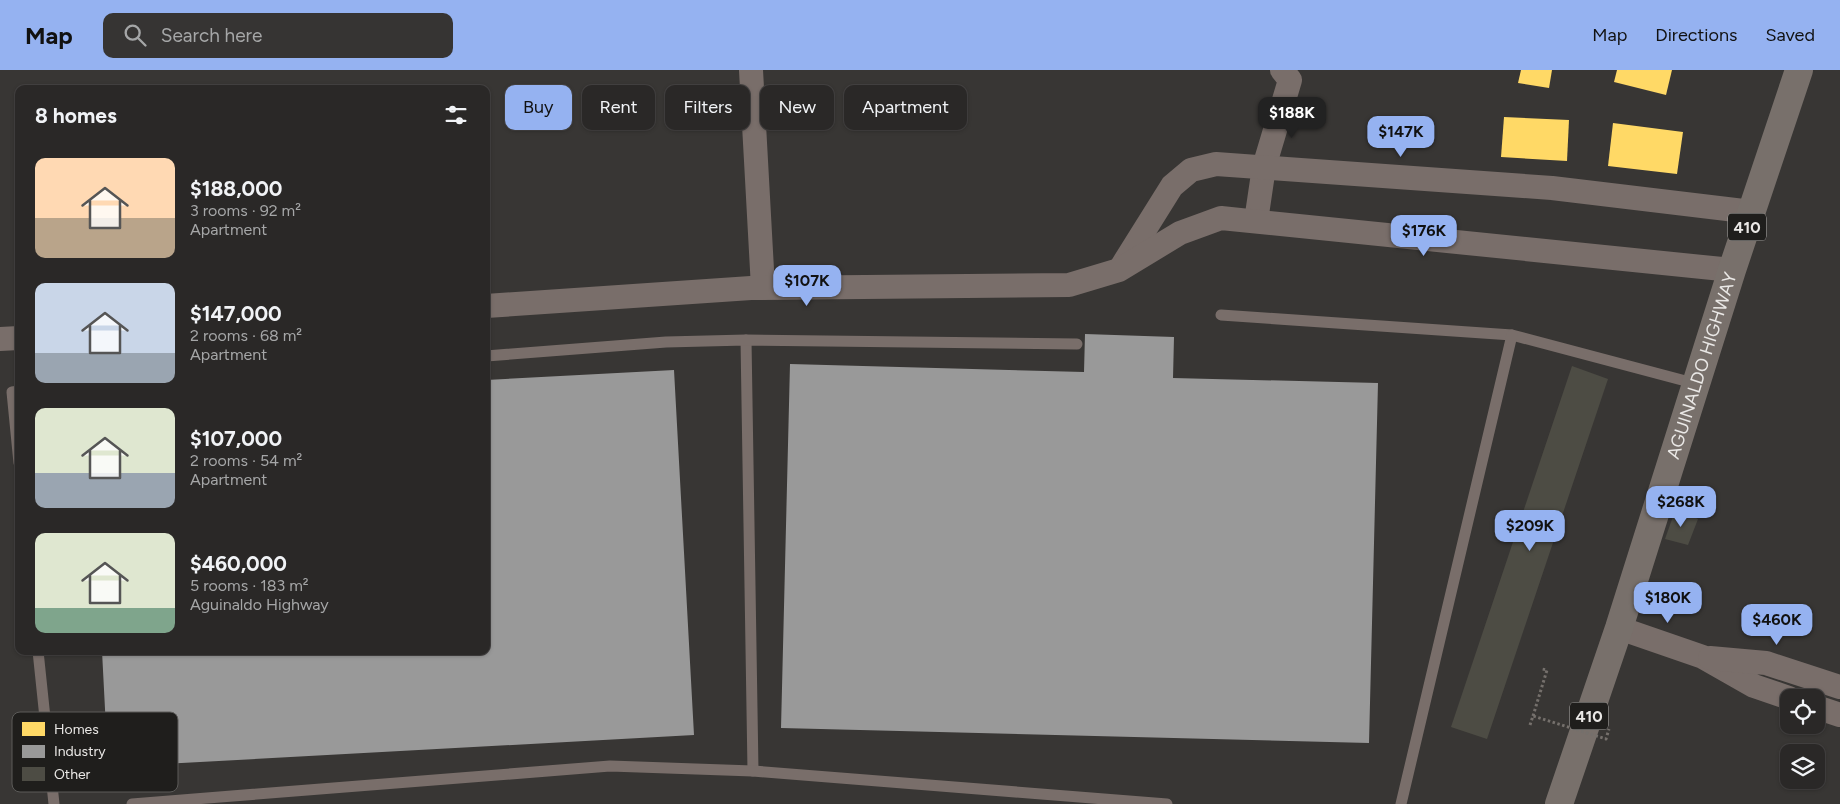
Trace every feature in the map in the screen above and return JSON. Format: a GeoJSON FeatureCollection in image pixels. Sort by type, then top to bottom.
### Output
{"type":"FeatureCollection","features":[{"type":"Feature","properties":{"kind":"main road","name":"AGUINALDO HIGHWAY"},"geometry":{"type":"LineString","coordinates":[[1559,804],[1619,628],[1732,270],[1799,70]]}},
{"type":"Feature","properties":{"kind":"street"},"geometry":{"type":"LineString","coordinates":[[751,70],[763,288]]}},
{"type":"Feature","properties":{"kind":"street"},"geometry":{"type":"LineString","coordinates":[[1256,221],[1264,167],[1290,80],[1282,70]]}},
{"type":"Feature","properties":{"kind":"street"},"geometry":{"type":"LineString","coordinates":[[1119,270],[1172,186],[1192,170],[1216,164],[1552,188],[1752,212]]}},
{"type":"Feature","properties":{"kind":"street"},"geometry":{"type":"LineString","coordinates":[[490,306],[763,288],[1069,285],[1119,270],[1180,233],[1221,218],[1732,270]]}},
{"type":"Feature","properties":{"kind":"street"},"geometry":{"type":"LineString","coordinates":[[0,339],[15,338]]}},
{"type":"Feature","properties":{"kind":"street"},"geometry":{"type":"LineString","coordinates":[[1619,628],[1703,657],[1754,686],[1780,695]]}},
{"type":"Feature","properties":{"kind":"street"},"geometry":{"type":"LineString","coordinates":[[1703,657],[1766,663],[1840,687]]}},
{"type":"Feature","properties":{"kind":"street"},"geometry":{"type":"LineString","coordinates":[[1825,710],[1840,715]]}},
{"type":"Feature","properties":{"kind":"lane"},"geometry":{"type":"LineString","coordinates":[[1221,315],[1512,335],[1697,384]]}},
{"type":"Feature","properties":{"kind":"lane"},"geometry":{"type":"LineString","coordinates":[[1401,804],[1512,335]]}},
{"type":"Feature","properties":{"kind":"lane"},"geometry":{"type":"LineString","coordinates":[[490,356],[666,342],[746,340],[1077,344]]}},
{"type":"Feature","properties":{"kind":"lane"},"geometry":{"type":"LineString","coordinates":[[746,340],[753,771]]}},
{"type":"Feature","properties":{"kind":"lane"},"geometry":{"type":"LineString","coordinates":[[15,392],[12,392],[15,422]]}},
{"type":"Feature","properties":{"kind":"lane"},"geometry":{"type":"LineString","coordinates":[[38,655],[44,712]]}},
{"type":"Feature","properties":{"kind":"lane"},"geometry":{"type":"LineString","coordinates":[[132,804],[610,766],[753,771],[1167,804]]}},
{"type":"Feature","properties":{"kind":"path"},"geometry":{"type":"LineString","coordinates":[[1530,725],[1547,670],[1542,668]]}},
{"type":"Feature","properties":{"kind":"path"},"geometry":{"type":"LineString","coordinates":[[1533,716],[1606,739],[1609,729]]}},
{"type":"Feature","properties":{"kind":"building: Homes"},"geometry":{"type":"Polygon","coordinates":[[[1521,70],[1552,70],[1549,88],[1518,83],[1521,70]]]}},
{"type":"Feature","properties":{"kind":"building: Homes"},"geometry":{"type":"Polygon","coordinates":[[[1617,70],[1672,70],[1666,95],[1614,82],[1617,70]]]}},
{"type":"Feature","properties":{"kind":"building: Homes"},"geometry":{"type":"Polygon","coordinates":[[[1504,117],[1569,120],[1567,161],[1501,157],[1504,117]]]}},
{"type":"Feature","properties":{"kind":"building: Homes"},"geometry":{"type":"Polygon","coordinates":[[[1613,123],[1683,132],[1677,174],[1608,166],[1613,123]]]}},
{"type":"Feature","properties":{"kind":"building: Industry"},"geometry":{"type":"Polygon","coordinates":[[[1085,334],[1174,337],[1173,378],[1378,383],[1369,743],[781,728],[790,364],[1084,372],[1085,334]]]}},
{"type":"Feature","properties":{"kind":"building: Industry"},"geometry":{"type":"Polygon","coordinates":[[[674,370],[694,735],[178,763],[178,712],[105,712],[102,655],[490,655],[490,380],[674,370]]]}},
{"type":"Feature","properties":{"kind":"building: Other"},"geometry":{"type":"Polygon","coordinates":[[[1572,366],[1608,379],[1487,739],[1451,727],[1572,366]]]}},
{"type":"Feature","properties":{"kind":"building: Other"},"geometry":{"type":"Polygon","coordinates":[[[1676,508],[1698,519],[1688,545],[1665,539],[1676,508]]]}}]}
